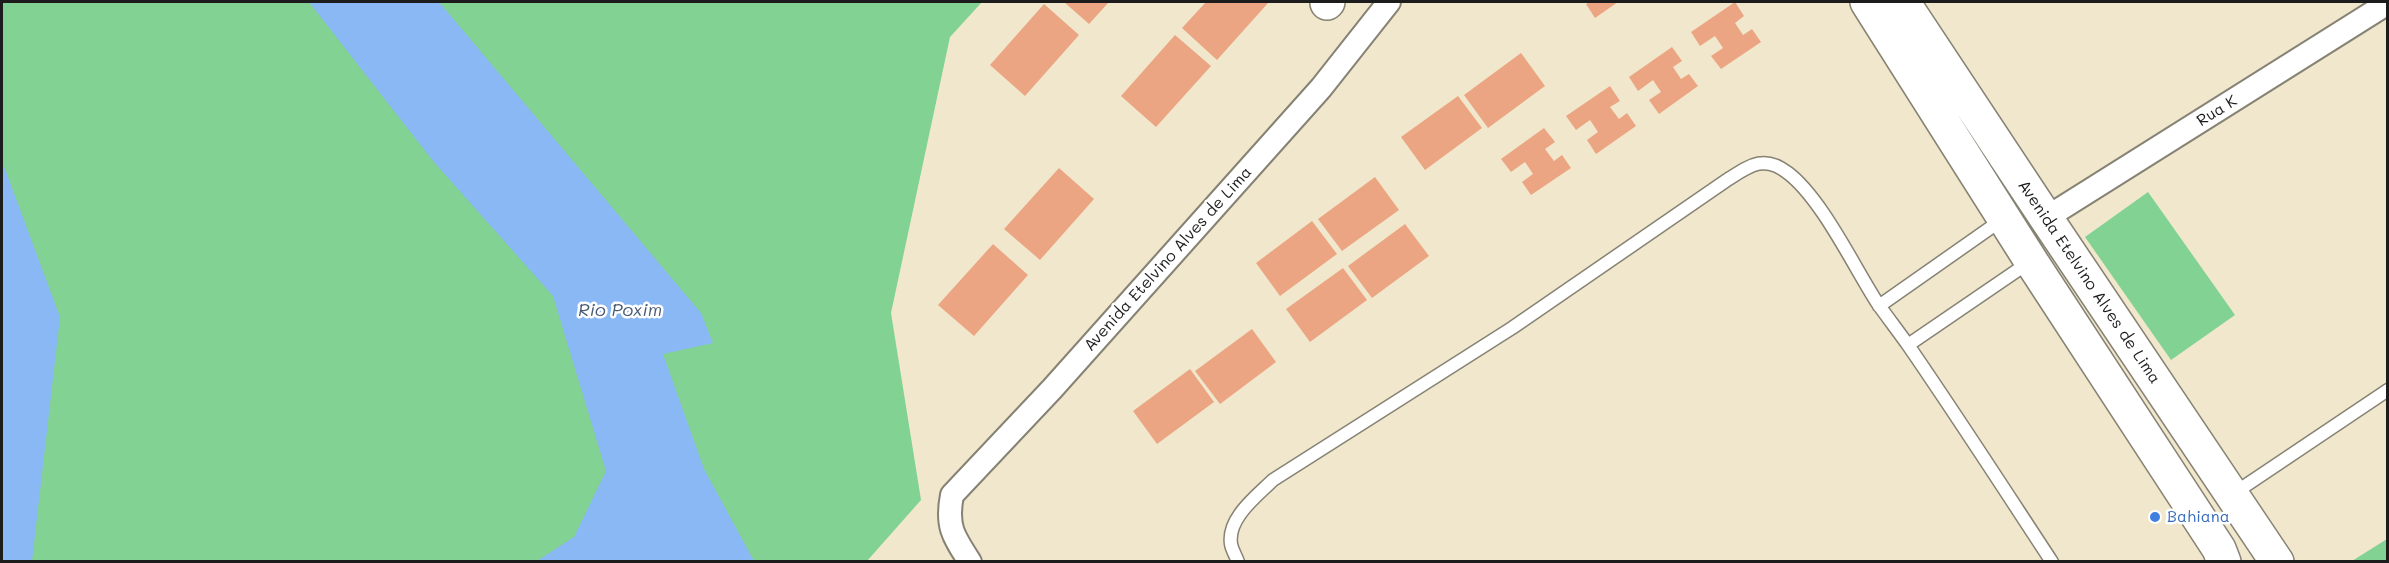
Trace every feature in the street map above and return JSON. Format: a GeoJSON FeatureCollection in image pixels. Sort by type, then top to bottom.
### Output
{"type":"FeatureCollection","features":[{"type":"Feature","properties":{"kind":"main road","name":"Avenida Etelvino Alves de Lima"},"geometry":{"type":"LineString","coordinates":[[1867,2],[2031,261],[2219,549],[2224,561]]}},
{"type":"Feature","properties":{"kind":"main road","name":"Avenida Etelvino Alves de Lima"},"geometry":{"type":"LineString","coordinates":[[1903,2],[2277,561]]}},
{"type":"Feature","properties":{"kind":"street","name":"Avenida Etelvino Alves de Lima"},"geometry":{"type":"LineString","coordinates":[[970,561],[952,534],[948,513],[952,495],[1053,388],[1321,88],[1389,2]]}},
{"type":"Feature","properties":{"kind":"street","name":"Rua K"},"geometry":{"type":"LineString","coordinates":[[2046,218],[2388,3]]}},
{"type":"Feature","properties":{"kind":"lane"},"geometry":{"type":"LineString","coordinates":[[1238,561],[1231,545],[1231,529],[1246,507],[1274,480],[1512,328],[1748,166],[1760,162],[1774,165],[1789,174],[1818,206],[1879,306],[1908,345],[2052,561]]}},
{"type":"Feature","properties":{"kind":"lane"},"geometry":{"type":"LineString","coordinates":[[1879,306],[2004,218]]}},
{"type":"Feature","properties":{"kind":"lane"},"geometry":{"type":"LineString","coordinates":[[1908,345],[2031,261]]}},
{"type":"Feature","properties":{"kind":"lane"},"geometry":{"type":"LineString","coordinates":[[2233,494],[2388,390]]}},
{"type":"Feature","properties":{"kind":"green space"},"geometry":{"type":"Polygon","coordinates":[[[2,2],[982,2],[950,37],[891,313],[921,500],[867,561],[2,561],[2,2]]]}},
{"type":"Feature","properties":{"kind":"green space"},"geometry":{"type":"Polygon","coordinates":[[[2148,192],[2235,315],[2171,360],[2085,237],[2148,192]]]}},
{"type":"Feature","properties":{"kind":"green space"},"geometry":{"type":"Polygon","coordinates":[[[2387,539],[2387,561],[2352,561],[2387,539]]]}},
{"type":"Feature","properties":{"kind":"water","name":"Rio Poxim"},"geometry":{"type":"Polygon","coordinates":[[[309,2],[439,2],[701,313],[713,343],[663,354],[704,469],[754,561],[537,561],[574,537],[606,471],[553,296],[433,161],[309,2]]]}},
{"type":"Feature","properties":{"kind":"water"},"geometry":{"type":"Polygon","coordinates":[[[2,161],[60,317],[32,561],[2,561],[2,161]]]}},
{"type":"Feature","properties":{"kind":"building"},"geometry":{"type":"Polygon","coordinates":[[[1064,2],[1109,2],[1089,24],[1064,2]]]}},
{"type":"Feature","properties":{"kind":"building"},"geometry":{"type":"Polygon","coordinates":[[[1206,2],[1269,2],[1217,60],[1182,28],[1206,2]]]}},
{"type":"Feature","properties":{"kind":"building"},"geometry":{"type":"Polygon","coordinates":[[[1618,2],[1595,18],[1586,4],[1618,2]]]}},
{"type":"Feature","properties":{"kind":"building"},"geometry":{"type":"Polygon","coordinates":[[[1735,2],[1744,16],[1735,23],[1743,35],[1752,29],[1761,42],[1721,69],[1711,56],[1723,48],[1715,36],[1700,46],[1691,32],[1735,2]]]}},
{"type":"Feature","properties":{"kind":"building"},"geometry":{"type":"Polygon","coordinates":[[[1044,4],[1079,35],[1025,96],[990,65],[1044,4]]]}},
{"type":"Feature","properties":{"kind":"building"},"geometry":{"type":"Polygon","coordinates":[[[1175,35],[1211,66],[1156,127],[1121,96],[1175,35]]]}},
{"type":"Feature","properties":{"kind":"building"},"geometry":{"type":"Polygon","coordinates":[[[1672,47],[1682,61],[1673,67],[1681,79],[1689,74],[1698,86],[1659,114],[1649,100],[1661,92],[1653,80],[1638,91],[1629,77],[1672,47]]]}},
{"type":"Feature","properties":{"kind":"building"},"geometry":{"type":"Polygon","coordinates":[[[1521,53],[1545,86],[1488,128],[1464,95],[1521,53]]]}},
{"type":"Feature","properties":{"kind":"building"},"geometry":{"type":"Polygon","coordinates":[[[1610,86],[1620,101],[1610,107],[1619,119],[1627,113],[1636,126],[1596,154],[1587,140],[1598,132],[1590,120],[1576,130],[1566,116],[1610,86]]]}},
{"type":"Feature","properties":{"kind":"building"},"geometry":{"type":"Polygon","coordinates":[[[1458,96],[1482,128],[1425,170],[1401,137],[1458,96]]]}},
{"type":"Feature","properties":{"kind":"building"},"geometry":{"type":"Polygon","coordinates":[[[1544,128],[1555,142],[1545,149],[1554,161],[1562,155],[1571,168],[1531,195],[1522,182],[1533,174],[1525,162],[1511,172],[1501,159],[1544,128]]]}},
{"type":"Feature","properties":{"kind":"building"},"geometry":{"type":"Polygon","coordinates":[[[1059,168],[1094,199],[1040,260],[1004,229],[1059,168]]]}},
{"type":"Feature","properties":{"kind":"building"},"geometry":{"type":"Polygon","coordinates":[[[1375,177],[1399,210],[1342,251],[1318,219],[1375,177]]]}},
{"type":"Feature","properties":{"kind":"building"},"geometry":{"type":"Polygon","coordinates":[[[1312,221],[1337,254],[1280,296],[1256,263],[1312,221]]]}},
{"type":"Feature","properties":{"kind":"building"},"geometry":{"type":"Polygon","coordinates":[[[1405,224],[1429,256],[1372,298],[1348,266],[1405,224]]]}},
{"type":"Feature","properties":{"kind":"building"},"geometry":{"type":"Polygon","coordinates":[[[993,244],[1028,275],[974,336],[938,305],[993,244]]]}},
{"type":"Feature","properties":{"kind":"building"},"geometry":{"type":"Polygon","coordinates":[[[1343,268],[1367,300],[1310,342],[1286,309],[1343,268]]]}},
{"type":"Feature","properties":{"kind":"building"},"geometry":{"type":"Polygon","coordinates":[[[1252,329],[1276,362],[1220,404],[1195,371],[1252,329]]]}},
{"type":"Feature","properties":{"kind":"building"},"geometry":{"type":"Polygon","coordinates":[[[1190,369],[1214,402],[1157,444],[1133,411],[1190,369]]]}},
{"type":"Feature","properties":{"kind":"place","name":"Bahiana"},"geometry":{"type":"Point","coordinates":[2155,517]}}]}
